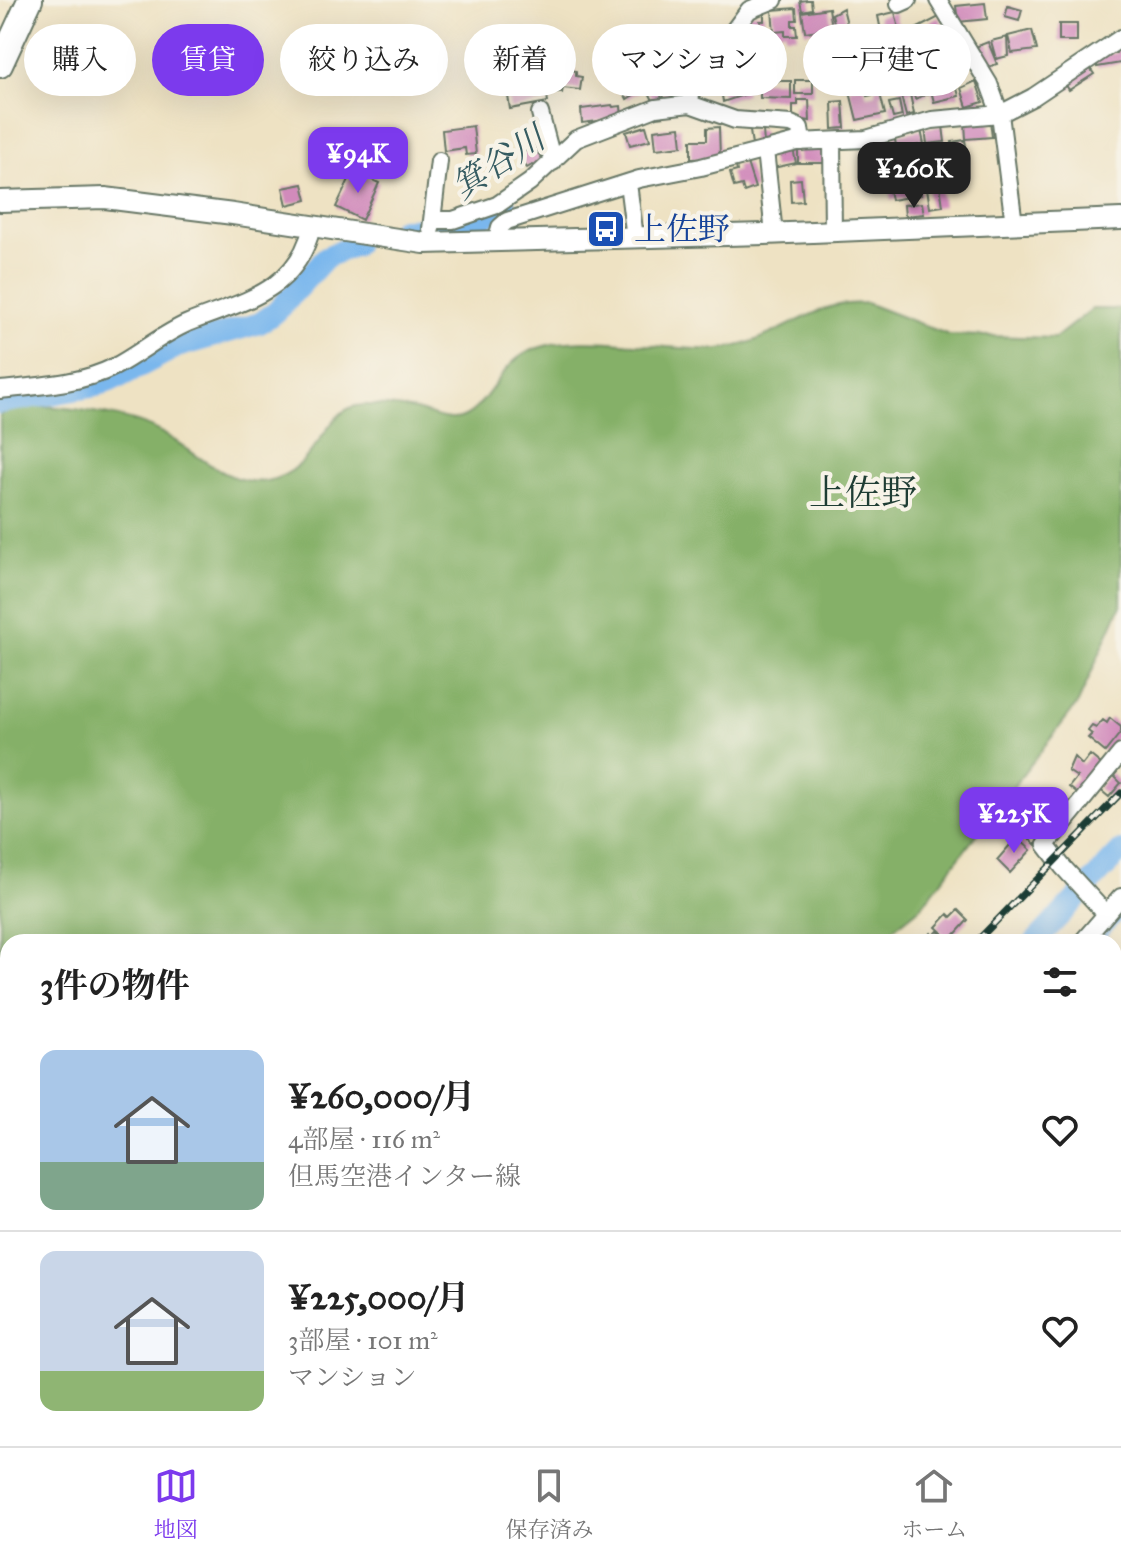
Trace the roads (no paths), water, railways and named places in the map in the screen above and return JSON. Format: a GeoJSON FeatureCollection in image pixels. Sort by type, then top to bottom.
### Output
{"type":"FeatureCollection","features":[{"type":"Feature","properties":{"kind":"highway"},"geometry":{"type":"LineString","coordinates":[[0,65],[30,0]]}},
{"type":"Feature","properties":{"kind":"main road"},"geometry":{"type":"LineString","coordinates":[[0,201],[105,198],[431,243],[500,233],[635,238],[1121,219]]}},
{"type":"Feature","properties":{"kind":"street"},"geometry":{"type":"LineString","coordinates":[[690,104],[693,75],[717,53],[749,10],[774,0]]}},
{"type":"Feature","properties":{"kind":"street"},"geometry":{"type":"LineString","coordinates":[[938,0],[989,84],[1000,114],[1014,224]]}},
{"type":"Feature","properties":{"kind":"street"},"geometry":{"type":"LineString","coordinates":[[497,205],[500,233],[628,183],[765,150],[802,142],[866,139],[932,120],[1000,114],[1033,97],[1121,38]]}},
{"type":"Feature","properties":{"kind":"street"},"geometry":{"type":"LineString","coordinates":[[432,220],[453,220],[497,205],[585,134],[656,108],[690,104],[735,120],[791,124],[800,128],[802,142]]}},
{"type":"Feature","properties":{"kind":"street"},"geometry":{"type":"LineString","coordinates":[[540,113],[553,162]]}},
{"type":"Feature","properties":{"kind":"street"},"geometry":{"type":"LineString","coordinates":[[832,141],[833,231]]}},
{"type":"Feature","properties":{"kind":"street"},"geometry":{"type":"LineString","coordinates":[[765,150],[774,234]]}},
{"type":"Feature","properties":{"kind":"street"},"geometry":{"type":"LineString","coordinates":[[431,243],[439,161]]}},
{"type":"Feature","properties":{"kind":"street"},"geometry":{"type":"LineString","coordinates":[[628,183],[635,238]]}},
{"type":"Feature","properties":{"kind":"street"},"geometry":{"type":"LineString","coordinates":[[0,390],[95,374],[112,368],[186,324],[234,308],[282,282],[307,247],[312,227]]}},
{"type":"Feature","properties":{"kind":"street"},"geometry":{"type":"LineString","coordinates":[[1106,914],[1046,845],[1121,753]]}},
{"type":"Feature","properties":{"kind":"street"},"geometry":{"type":"LineString","coordinates":[[1089,934],[1121,897]]}},
{"type":"Feature","properties":{"kind":"waterway","name":"箕谷川"},"geometry":{"type":"LineString","coordinates":[[402,229],[464,227],[506,206]]}},
{"type":"Feature","properties":{"kind":"waterway","name":"箕谷川"},"geometry":{"type":"LineString","coordinates":[[0,403],[97,386],[177,347],[260,323],[277,311],[326,257],[355,245]]}},
{"type":"Feature","properties":{"kind":"waterway"},"geometry":{"type":"LineString","coordinates":[[1043,934],[1121,851]]}},
{"type":"Feature","properties":{"kind":"waterway"},"geometry":{"type":"LineString","coordinates":[[1106,934],[1121,918]]}},
{"type":"Feature","properties":{"kind":"railway"},"geometry":{"type":"LineString","coordinates":[[984,934],[1121,793]]}},
{"type":"Feature","properties":{"kind":"place","name":"上佐野"},"geometry":{"type":"Point","coordinates":[606,229]}},
{"type":"Feature","properties":{"kind":"district","name":"上佐野"},"geometry":{"type":"Point","coordinates":[863,492]}}]}
